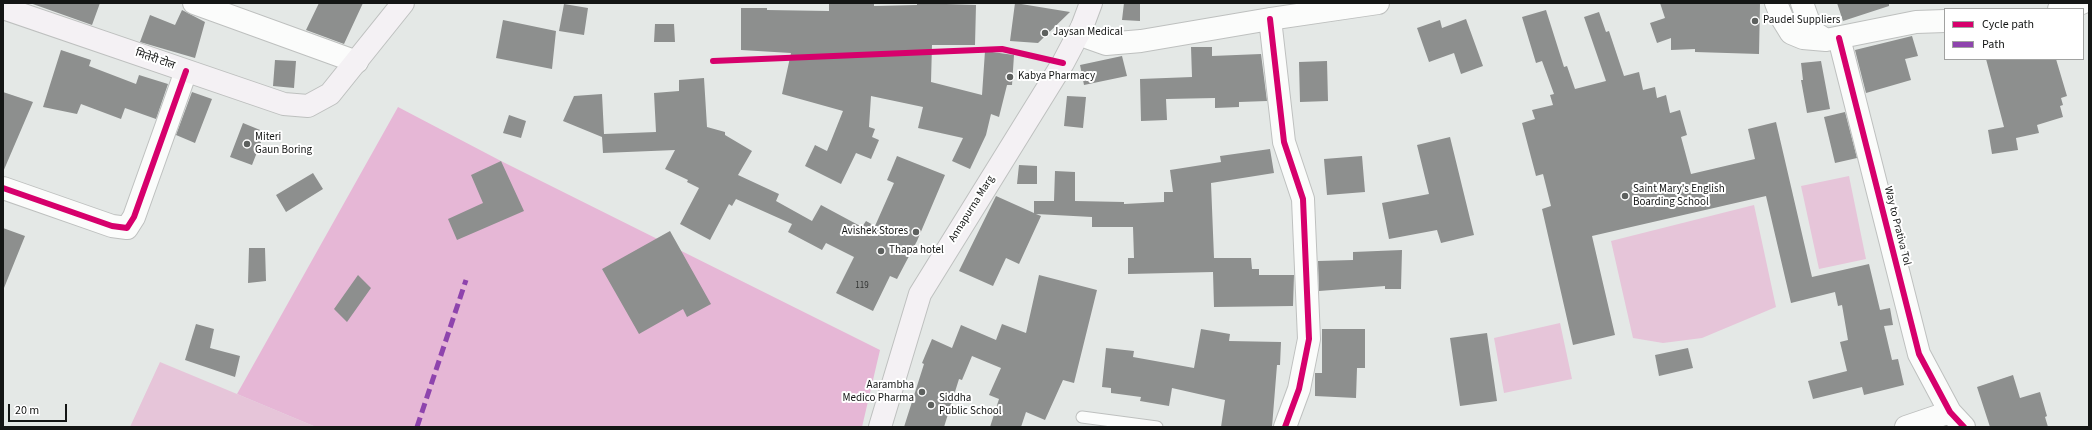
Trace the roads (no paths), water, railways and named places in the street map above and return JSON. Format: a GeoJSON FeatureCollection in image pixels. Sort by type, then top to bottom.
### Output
{"type":"FeatureCollection","features":[{"type":"Feature","properties":{"kind":"main road"},"geometry":{"type":"LineString","coordinates":[[357,62],[403,3]]}},
{"type":"Feature","properties":{"kind":"main road","name":"Annapurna Marg"},"geometry":{"type":"LineString","coordinates":[[880,427],[920,294],[1062,63],[1082,27],[1091,3]]}},
{"type":"Feature","properties":{"kind":"main road","name":"मितेरी टोल"},"geometry":{"type":"LineString","coordinates":[[3,8],[284,104],[308,106],[330,94],[357,62]]}},
{"type":"Feature","properties":{"kind":"street"},"geometry":{"type":"LineString","coordinates":[[194,3],[357,62]]}},
{"type":"Feature","properties":{"kind":"street"},"geometry":{"type":"LineString","coordinates":[[1082,27],[1089,38],[1106,44],[1141,41],[1270,19],[1378,3]]}},
{"type":"Feature","properties":{"kind":"street"},"geometry":{"type":"LineString","coordinates":[[1776,3],[1783,20],[1791,33],[1803,38],[1833,39],[1916,22],[1944,21]]}},
{"type":"Feature","properties":{"kind":"street"},"geometry":{"type":"LineString","coordinates":[[1802,3],[1812,31],[1833,39]]}},
{"type":"Feature","properties":{"kind":"street"},"geometry":{"type":"LineString","coordinates":[[2063,8],[2082,3]]}},
{"type":"Feature","properties":{"kind":"street"},"geometry":{"type":"LineString","coordinates":[[1270,19],[1284,142],[1303,199],[1309,339],[1299,389],[1284,427]]}},
{"type":"Feature","properties":{"kind":"street","name":"Way to Prativa Tol"},"geometry":{"type":"LineString","coordinates":[[1833,39],[1919,354],[1957,420]]}},
{"type":"Feature","properties":{"kind":"street"},"geometry":{"type":"LineString","coordinates":[[3,188],[112,226],[127,228],[134,217],[186,71]]}},
{"type":"Feature","properties":{"kind":"street"},"geometry":{"type":"LineString","coordinates":[[1906,427],[1957,420]]}},
{"type":"Feature","properties":{"kind":"lane"},"geometry":{"type":"LineString","coordinates":[[1082,417],[1157,427]]}},
{"type":"Feature","properties":{"kind":"place","name":"Paudel Suppliers"},"geometry":{"type":"Point","coordinates":[1755,21]}},
{"type":"Feature","properties":{"kind":"place","name":"Jaysan Medical"},"geometry":{"type":"Point","coordinates":[1045,33]}},
{"type":"Feature","properties":{"kind":"place","name":"Kabya Pharmacy"},"geometry":{"type":"Point","coordinates":[1010,77]}},
{"type":"Feature","properties":{"kind":"place","name":"Miteri Gaun Boring"},"geometry":{"type":"Point","coordinates":[247,144]}},
{"type":"Feature","properties":{"kind":"place","name":"Saint Mary's English Boarding School"},"geometry":{"type":"Point","coordinates":[1625,196]}},
{"type":"Feature","properties":{"kind":"place","name":"Avishek Stores"},"geometry":{"type":"Point","coordinates":[916,232]}},
{"type":"Feature","properties":{"kind":"place","name":"Thapa hotel"},"geometry":{"type":"Point","coordinates":[881,251]}},
{"type":"Feature","properties":{"kind":"place","name":"Aarambha Medico Pharma"},"geometry":{"type":"Point","coordinates":[922,392]}},
{"type":"Feature","properties":{"kind":"place","name":"Siddha Public School"},"geometry":{"type":"Point","coordinates":[931,405]}}]}
